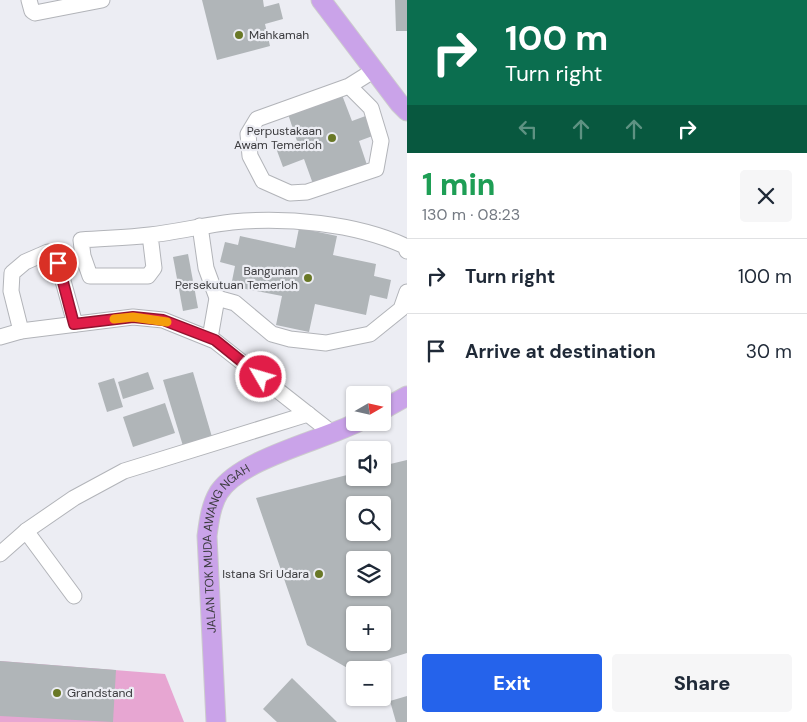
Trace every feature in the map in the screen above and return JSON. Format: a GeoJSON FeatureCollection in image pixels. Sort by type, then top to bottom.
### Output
{"type":"FeatureCollection","features":[{"type":"Feature","properties":{"kind":"main road"},"geometry":{"type":"LineString","coordinates":[[321,0],[373,71],[403,107],[407,120]]}},
{"type":"Feature","properties":{"kind":"main road"},"geometry":{"type":"LineString","coordinates":[[391,405],[407,396]]}},
{"type":"Feature","properties":{"kind":"main road","name":"JALAN TOK MUDA AWANG NGAH"},"geometry":{"type":"LineString","coordinates":[[216,722],[207,559],[210,512],[219,492],[235,476],[252,466],[346,427]]}},
{"type":"Feature","properties":{"kind":"street"},"geometry":{"type":"LineString","coordinates":[[29,0],[32,11],[35,13],[102,0]]}},
{"type":"Feature","properties":{"kind":"street"},"geometry":{"type":"LineString","coordinates":[[349,86],[371,108],[381,141],[376,169],[307,192],[290,193],[263,180],[250,156],[248,134],[257,119],[349,86],[373,71]]}},
{"type":"Feature","properties":{"kind":"street"},"geometry":{"type":"LineString","coordinates":[[150,235],[154,268],[148,276],[90,276],[83,256],[81,240],[150,235],[235,222],[297,221],[383,236],[404,246],[407,251]]}},
{"type":"Feature","properties":{"kind":"street"},"geometry":{"type":"LineString","coordinates":[[200,226],[206,268],[217,298],[210,338]]}},
{"type":"Feature","properties":{"kind":"street"},"geometry":{"type":"LineString","coordinates":[[21,331],[11,291],[12,273],[25,262],[48,252],[54,254],[58,263],[74,324]]}},
{"type":"Feature","properties":{"kind":"street"},"geometry":{"type":"LineString","coordinates":[[217,298],[235,303],[272,334],[290,339],[326,343],[370,334],[401,309],[407,292]]}},
{"type":"Feature","properties":{"kind":"street"},"geometry":{"type":"LineString","coordinates":[[0,337],[21,331],[133,317],[163,320],[210,338],[332,433]]}},
{"type":"Feature","properties":{"kind":"street"},"geometry":{"type":"LineString","coordinates":[[0,554],[26,531],[74,498],[124,471],[308,414]]}},
{"type":"Feature","properties":{"kind":"street"},"geometry":{"type":"LineString","coordinates":[[26,531],[74,596]]}},
{"type":"Feature","properties":{"kind":"shaded area","name":"Grandstand"},"geometry":{"type":"Polygon","coordinates":[[[0,661],[165,674],[184,722],[0,722],[0,661]]]}},
{"type":"Feature","properties":{"kind":"building","name":"Mahkamah"},"geometry":{"type":"Polygon","coordinates":[[[202,0],[263,0],[264,7],[279,3],[283,19],[265,24],[270,46],[217,60],[202,0]]]}},
{"type":"Feature","properties":{"kind":"building"},"geometry":{"type":"Polygon","coordinates":[[[395,0],[407,0],[407,31],[396,31],[395,0]]]}},
{"type":"Feature","properties":{"kind":"building","name":"Perpustakaan Awam Temerloh"},"geometry":{"type":"Polygon","coordinates":[[[342,95],[352,121],[371,114],[378,134],[359,141],[367,165],[313,184],[304,159],[283,167],[276,148],[297,141],[288,114],[342,95]]]}},
{"type":"Feature","properties":{"kind":"building","name":"Bangunan Persekutuan Temerloh"},"geometry":{"type":"Polygon","coordinates":[[[299,228],[337,236],[333,255],[376,264],[374,276],[391,280],[387,299],[370,295],[366,315],[315,304],[309,332],[276,325],[282,296],[231,286],[235,266],[220,262],[225,242],[238,245],[240,236],[295,248],[299,228]]]}},
{"type":"Feature","properties":{"kind":"building"},"geometry":{"type":"Polygon","coordinates":[[[188,254],[198,308],[183,311],[173,257],[188,254]]]}},
{"type":"Feature","properties":{"kind":"building"},"geometry":{"type":"Polygon","coordinates":[[[148,372],[154,389],[123,399],[118,382],[148,372]]]}},
{"type":"Feature","properties":{"kind":"building"},"geometry":{"type":"Polygon","coordinates":[[[193,372],[212,437],[183,446],[163,380],[193,372]]]}},
{"type":"Feature","properties":{"kind":"building"},"geometry":{"type":"Polygon","coordinates":[[[114,378],[123,407],[107,412],[98,383],[114,378]]]}},
{"type":"Feature","properties":{"kind":"building"},"geometry":{"type":"Polygon","coordinates":[[[165,403],[175,433],[133,447],[123,417],[165,403]]]}},
{"type":"Feature","properties":{"kind":"building","name":"Istana Sri Udara"},"geometry":{"type":"Polygon","coordinates":[[[407,460],[407,653],[381,661],[346,661],[346,667],[307,645],[256,498],[346,475],[346,486],[391,486],[391,464],[407,460]]]}},
{"type":"Feature","properties":{"kind":"building","name":"Grandstand"},"geometry":{"type":"Polygon","coordinates":[[[0,661],[116,670],[113,722],[0,716],[0,661]]]}},
{"type":"Feature","properties":{"kind":"building"},"geometry":{"type":"Polygon","coordinates":[[[292,678],[337,722],[277,722],[263,709],[292,678]]]}},
{"type":"Feature","properties":{"kind":"building"},"geometry":{"type":"Polygon","coordinates":[[[407,696],[407,722],[396,722],[391,701],[407,696]]]}},
{"type":"Feature","properties":{"kind":"slow traffic"},"geometry":{"type":"LineString","coordinates":[[114,319],[133,317],[167,322]]}},
{"type":"Feature","properties":{"kind":"place","name":"Mahkamah"},"geometry":{"type":"Point","coordinates":[239,35]}},
{"type":"Feature","properties":{"kind":"place","name":"Perpustakaan Awam Temerloh"},"geometry":{"type":"Point","coordinates":[332,138]}},
{"type":"Feature","properties":{"kind":"place","name":"Bangunan Persekutuan Temerloh"},"geometry":{"type":"Point","coordinates":[308,278]}},
{"type":"Feature","properties":{"kind":"place","name":"Istana Sri Udara"},"geometry":{"type":"Point","coordinates":[319,574]}},
{"type":"Feature","properties":{"kind":"place","name":"Grandstand"},"geometry":{"type":"Point","coordinates":[57,693]}},
{"type":"Feature","properties":{"kind":"route"},"geometry":{"type":"LineString","coordinates":[[58,263],[74,324],[133,317],[163,320],[215,340],[261,377]]}}]}
